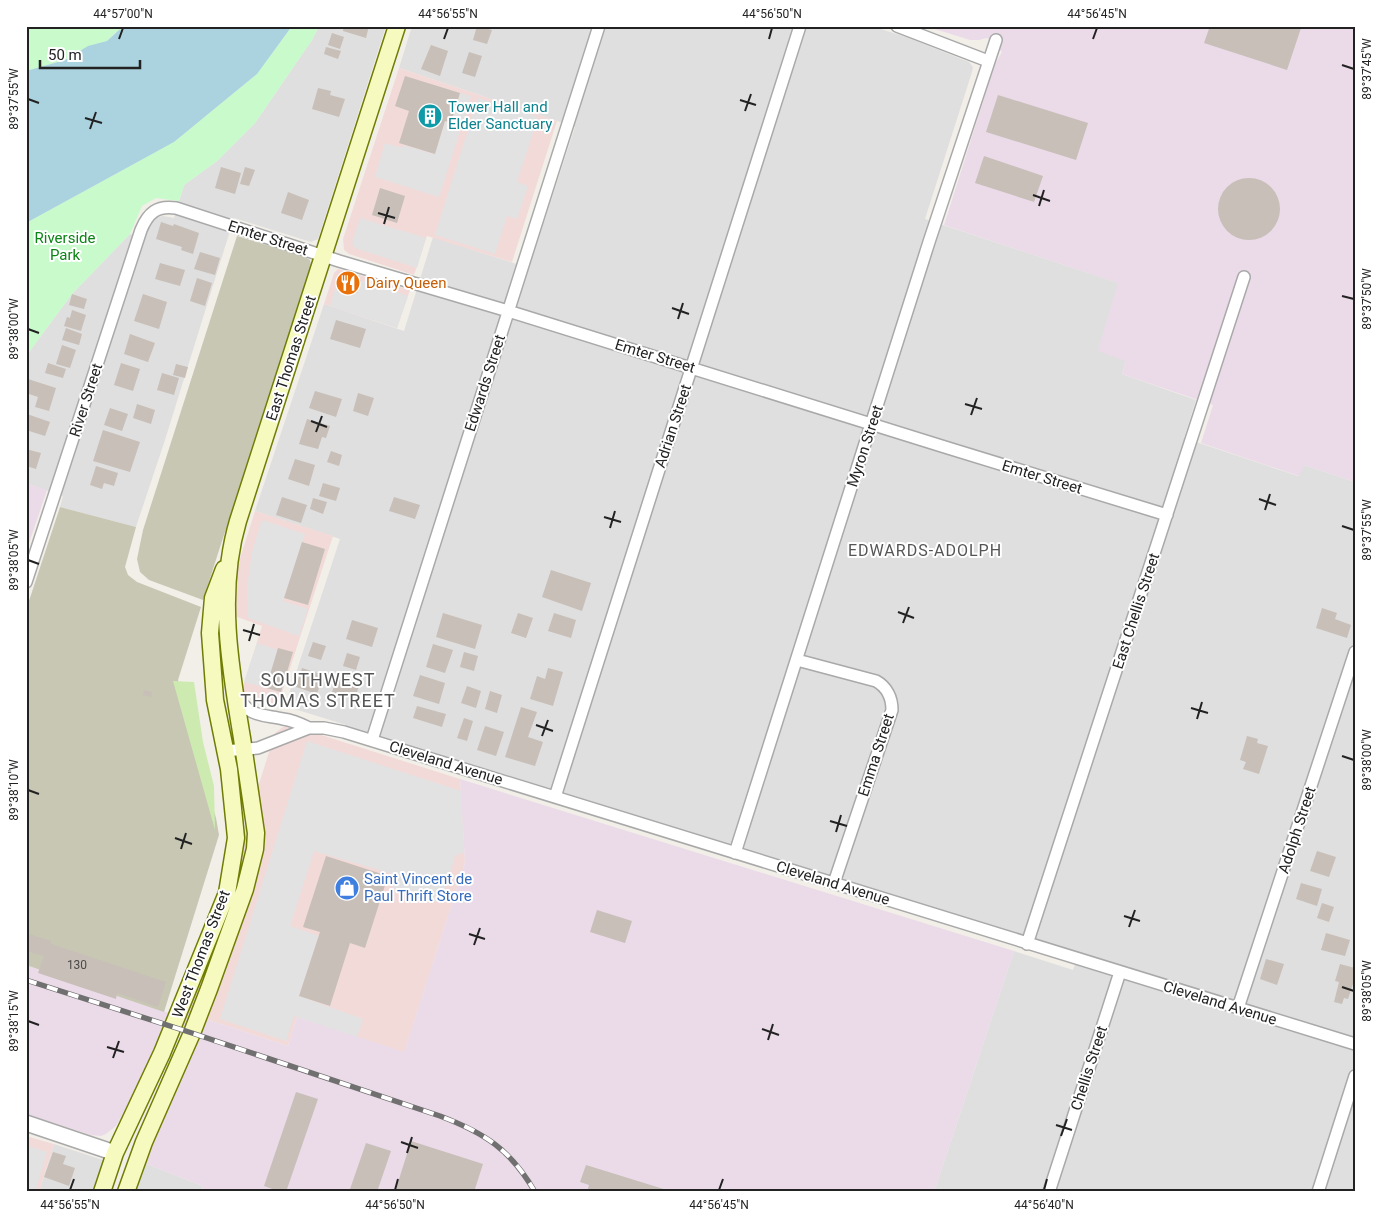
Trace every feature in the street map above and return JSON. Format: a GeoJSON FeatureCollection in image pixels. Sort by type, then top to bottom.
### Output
{"type":"FeatureCollection","features":[{"type":"Feature","properties":{"kind":"main road","name":"East Thomas Street"},"geometry":{"type":"LineString","coordinates":[[235,696],[229,643],[229,557],[238,521],[397,26]]}},
{"type":"Feature","properties":{"kind":"main road","name":"West Thomas Street"},"geometry":{"type":"LineString","coordinates":[[102,1192],[115,1153],[165,1044],[227,893],[236,838],[229,769],[214,692],[210,622],[215,592],[229,557]]}},
{"type":"Feature","properties":{"kind":"main road","name":"West Thomas Street"},"geometry":{"type":"LineString","coordinates":[[126,1192],[146,1136],[192,1033],[245,890],[256,833],[235,696]]}},
{"type":"Feature","properties":{"kind":"main road"},"geometry":{"type":"LineString","coordinates":[[115,1153],[126,1160],[128,1165],[122,1192]]}},
{"type":"Feature","properties":{"kind":"street","name":"Edwards Street"},"geometry":{"type":"LineString","coordinates":[[372,740],[599,26]]}},
{"type":"Feature","properties":{"kind":"street","name":"Adrian Street"},"geometry":{"type":"LineString","coordinates":[[555,797],[800,26]]}},
{"type":"Feature","properties":{"kind":"street"},"geometry":{"type":"LineString","coordinates":[[897,26],[988,61]]}},
{"type":"Feature","properties":{"kind":"street","name":"Myron Street"},"geometry":{"type":"LineString","coordinates":[[735,853],[996,40]]}},
{"type":"Feature","properties":{"kind":"street","name":"Emter Street"},"geometry":{"type":"LineString","coordinates":[[146,218],[163,207],[176,208],[324,256],[1167,515]]}},
{"type":"Feature","properties":{"kind":"street","name":"River Street"},"geometry":{"type":"LineString","coordinates":[[26,582],[146,218]]}},
{"type":"Feature","properties":{"kind":"street","name":"East Chellis Street"},"geometry":{"type":"LineString","coordinates":[[1028,944],[1244,277]]}},
{"type":"Feature","properties":{"kind":"street","name":"Adolph Street"},"geometry":{"type":"LineString","coordinates":[[1238,1008],[1355,652]]}},
{"type":"Feature","properties":{"kind":"street","name":"Emma Street"},"geometry":{"type":"LineString","coordinates":[[797,660],[876,681],[885,688],[892,703],[892,710],[834,883]]}},
{"type":"Feature","properties":{"kind":"street","name":"Cleveland Avenue"},"geometry":{"type":"LineString","coordinates":[[235,696],[249,710],[255,713],[302,724],[309,728]]}},
{"type":"Feature","properties":{"kind":"street","name":"Cleveland Avenue"},"geometry":{"type":"LineString","coordinates":[[224,751],[258,748],[309,728],[333,729],[1355,1044]]}},
{"type":"Feature","properties":{"kind":"street","name":"Chellis Street"},"geometry":{"type":"LineString","coordinates":[[1049,1192],[1120,972]]}},
{"type":"Feature","properties":{"kind":"street"},"geometry":{"type":"LineString","coordinates":[[1318,1192],[1355,1076]]}},
{"type":"Feature","properties":{"kind":"street"},"geometry":{"type":"LineString","coordinates":[[26,1123],[115,1153]]}},
{"type":"Feature","properties":{"kind":"shaded area"},"geometry":{"type":"Polygon","coordinates":[[[319,26],[386,26],[318,239],[311,242],[234,218],[136,527],[60,507],[63,496],[26,483],[26,356],[72,294],[130,234],[145,238],[148,226],[157,217],[174,218],[184,185],[217,161],[255,123],[312,40],[319,26]]]}},
{"type":"Feature","properties":{"kind":"shaded area"},"geometry":{"type":"Polygon","coordinates":[[[412,26],[871,26],[906,37],[969,62],[973,67],[972,72],[925,219],[1119,283],[1126,361],[1122,374],[1196,400],[1184,438],[1298,476],[1304,465],[1355,482],[1355,1192],[934,1192],[1014,951],[1073,970],[1079,953],[285,706],[340,539],[255,511],[324,304],[404,331],[433,237],[529,268],[575,127],[399,68],[412,26]]]}},
{"type":"Feature","properties":{"kind":"shaded area"},"geometry":{"type":"Polygon","coordinates":[[[925,26],[1355,26],[1355,482],[1304,465],[1299,476],[1201,443],[1213,405],[1122,374],[1126,361],[1098,351],[1118,283],[944,225],[995,64],[1002,52],[987,38],[970,40],[925,26]]]}},
{"type":"Feature","properties":{"kind":"shaded area"},"geometry":{"type":"Polygon","coordinates":[[[399,68],[557,121],[512,262],[427,236],[414,275],[349,254],[344,250],[343,239],[399,68]]]}},
{"type":"Feature","properties":{"kind":"shaded area"},"geometry":{"type":"Polygon","coordinates":[[[460,93],[471,96],[439,197],[375,177],[385,143],[402,148],[403,145],[434,154],[445,121],[451,123],[460,93]]]}},
{"type":"Feature","properties":{"kind":"shaded area"},"geometry":{"type":"Polygon","coordinates":[[[478,98],[538,117],[517,182],[528,186],[517,219],[507,216],[495,254],[435,235],[478,98]]]}},
{"type":"Feature","properties":{"kind":"shaded area"},"geometry":{"type":"Polygon","coordinates":[[[360,218],[426,238],[417,268],[355,248],[352,243],[360,218]]]}},
{"type":"Feature","properties":{"kind":"shaded area"},"geometry":{"type":"Polygon","coordinates":[[[237,236],[303,256],[310,260],[311,265],[203,600],[149,580],[140,572],[137,559],[143,530],[237,236]]]}},
{"type":"Feature","properties":{"kind":"shaded area"},"geometry":{"type":"Polygon","coordinates":[[[338,269],[410,290],[397,328],[324,304],[334,273],[338,269]]]}},
{"type":"Feature","properties":{"kind":"shaded area"},"geometry":{"type":"Polygon","coordinates":[[[361,280],[408,296],[397,328],[330,306],[336,286],[357,293],[361,280]]]}},
{"type":"Feature","properties":{"kind":"shaded area"},"geometry":{"type":"Polygon","coordinates":[[[26,483],[47,490],[26,552],[26,483]]]}},
{"type":"Feature","properties":{"kind":"shaded area"},"geometry":{"type":"Polygon","coordinates":[[[60,507],[136,527],[125,567],[128,575],[137,582],[201,607],[178,680],[219,835],[164,1012],[26,965],[26,610],[60,507]]]}},
{"type":"Feature","properties":{"kind":"shaded area"},"geometry":{"type":"Polygon","coordinates":[[[255,511],[333,536],[278,705],[241,693],[262,626],[223,612],[255,511]]]}},
{"type":"Feature","properties":{"kind":"shaded area"},"geometry":{"type":"Polygon","coordinates":[[[262,520],[305,534],[283,601],[308,609],[299,636],[248,618],[247,588],[252,552],[262,520]]]}},
{"type":"Feature","properties":{"kind":"shaded area"},"geometry":{"type":"Polygon","coordinates":[[[257,643],[278,650],[266,688],[244,682],[257,643]]]}},
{"type":"Feature","properties":{"kind":"shaded area"},"geometry":{"type":"Polygon","coordinates":[[[293,726],[460,779],[465,863],[404,1053],[297,1017],[288,1046],[187,1013],[275,733],[283,727],[293,726]]]}},
{"type":"Feature","properties":{"kind":"shaded area"},"geometry":{"type":"Polygon","coordinates":[[[307,741],[461,791],[464,852],[455,856],[441,903],[392,888],[396,875],[314,851],[290,926],[319,936],[299,996],[363,1019],[357,1037],[294,1016],[286,1041],[220,1019],[307,741]]]}},
{"type":"Feature","properties":{"kind":"shaded area"},"geometry":{"type":"Polygon","coordinates":[[[460,779],[1014,951],[934,1192],[201,1192],[203,1186],[144,1163],[187,1013],[288,1046],[297,1017],[404,1052],[465,863],[460,779]]]}},
{"type":"Feature","properties":{"kind":"shaded area"},"geometry":{"type":"Polygon","coordinates":[[[26,965],[172,1014],[158,1047],[121,1117],[116,1126],[106,1134],[101,1136],[91,1135],[26,1114],[26,965]]]}},
{"type":"Feature","properties":{"kind":"shaded area"},"geometry":{"type":"Polygon","coordinates":[[[26,1136],[54,1144],[39,1192],[26,1192],[26,1136]]]}},
{"type":"Feature","properties":{"kind":"shaded area"},"geometry":{"type":"Polygon","coordinates":[[[54,1144],[106,1161],[109,1192],[39,1192],[54,1144]]]}},
{"type":"Feature","properties":{"kind":"shaded area"},"geometry":{"type":"Polygon","coordinates":[[[26,1145],[47,1152],[35,1192],[26,1192],[26,1145]]]}},
{"type":"Feature","properties":{"kind":"shaded area"},"geometry":{"type":"Polygon","coordinates":[[[144,1163],[203,1186],[201,1192],[135,1192],[144,1163]]]}},
{"type":"Feature","properties":{"kind":"green space"},"geometry":{"type":"Polygon","coordinates":[[[26,26],[141,26],[116,32],[107,41],[81,50],[65,60],[26,71],[26,26]]]}},
{"type":"Feature","properties":{"kind":"green space","name":"Riverside Park"},"geometry":{"type":"Polygon","coordinates":[[[292,26],[319,26],[312,40],[255,123],[217,161],[184,185],[179,201],[156,198],[142,206],[130,234],[72,294],[26,356],[26,223],[174,142],[257,74],[292,26]]]}},
{"type":"Feature","properties":{"kind":"green space"},"geometry":{"type":"Polygon","coordinates":[[[173,681],[194,682],[203,742],[214,786],[215,830],[173,681]]]}},
{"type":"Feature","properties":{"kind":"water"},"geometry":{"type":"Polygon","coordinates":[[[141,26],[292,26],[257,74],[174,142],[26,223],[26,71],[65,60],[88,46],[107,41],[119,30],[141,26]]]}},
{"type":"Feature","properties":{"kind":"building"},"geometry":{"type":"Polygon","coordinates":[[[344,26],[369,26],[366,38],[343,31],[344,26]]]}},
{"type":"Feature","properties":{"kind":"building"},"geometry":{"type":"Polygon","coordinates":[[[477,26],[492,30],[487,44],[473,40],[477,26]]]}},
{"type":"Feature","properties":{"kind":"building"},"geometry":{"type":"Polygon","coordinates":[[[1210,26],[1295,26],[1301,28],[1287,70],[1204,43],[1210,26]]]}},
{"type":"Feature","properties":{"kind":"building"},"geometry":{"type":"Polygon","coordinates":[[[332,33],[344,37],[340,49],[328,45],[332,33]]]}},
{"type":"Feature","properties":{"kind":"building"},"geometry":{"type":"Polygon","coordinates":[[[431,45],[448,51],[440,76],[421,69],[431,45]]]}},
{"type":"Feature","properties":{"kind":"building"},"geometry":{"type":"Polygon","coordinates":[[[326,47],[341,51],[338,59],[324,54],[326,47]]]}},
{"type":"Feature","properties":{"kind":"building"},"geometry":{"type":"Polygon","coordinates":[[[469,52],[482,56],[475,77],[462,73],[469,52]]]}},
{"type":"Feature","properties":{"kind":"building","name":"Tower Hall and Elder Sanctuary"},"geometry":{"type":"Polygon","coordinates":[[[405,76],[460,93],[451,123],[445,121],[435,154],[399,143],[409,111],[395,106],[405,76]]]}},
{"type":"Feature","properties":{"kind":"building"},"geometry":{"type":"Polygon","coordinates":[[[318,88],[331,91],[330,95],[345,99],[339,117],[312,109],[318,88]]]}},
{"type":"Feature","properties":{"kind":"building"},"geometry":{"type":"Polygon","coordinates":[[[998,95],[1088,123],[1076,160],[986,132],[998,95]]]}},
{"type":"Feature","properties":{"kind":"building"},"geometry":{"type":"Polygon","coordinates":[[[984,156],[1043,176],[1034,202],[975,183],[984,156]]]}},
{"type":"Feature","properties":{"kind":"building"},"geometry":{"type":"Polygon","coordinates":[[[221,167],[241,173],[235,194],[215,188],[221,167]]]}},
{"type":"Feature","properties":{"kind":"building"},"geometry":{"type":"Polygon","coordinates":[[[245,167],[255,170],[249,186],[240,184],[245,167]]]}},
{"type":"Feature","properties":{"kind":"building"},"geometry":{"type":"Polygon","coordinates":[[[1243,178],[1255,178],[1271,187],[1278,197],[1280,209],[1278,221],[1271,231],[1255,240],[1243,240],[1232,235],[1223,226],[1218,215],[1218,203],[1223,192],[1232,183],[1243,178]]]}},
{"type":"Feature","properties":{"kind":"building"},"geometry":{"type":"Polygon","coordinates":[[[380,188],[405,196],[397,223],[372,215],[380,188]]]}},
{"type":"Feature","properties":{"kind":"building"},"geometry":{"type":"Polygon","coordinates":[[[288,192],[309,200],[302,220],[281,213],[288,192]]]}},
{"type":"Feature","properties":{"kind":"building"},"geometry":{"type":"Polygon","coordinates":[[[161,222],[173,226],[174,224],[199,233],[193,254],[181,250],[182,247],[156,239],[161,222]]]}},
{"type":"Feature","properties":{"kind":"building"},"geometry":{"type":"Polygon","coordinates":[[[200,252],[220,258],[215,275],[194,269],[200,252]]]}},
{"type":"Feature","properties":{"kind":"building"},"geometry":{"type":"Polygon","coordinates":[[[160,263],[185,270],[180,286],[155,279],[160,263]]]}},
{"type":"Feature","properties":{"kind":"building","name":"Dairy Queen"},"geometry":{"type":"Polygon","coordinates":[[[340,274],[361,280],[357,293],[336,286],[340,274]]]}},
{"type":"Feature","properties":{"kind":"building"},"geometry":{"type":"Polygon","coordinates":[[[197,278],[212,283],[205,306],[190,301],[197,278]]]}},
{"type":"Feature","properties":{"kind":"building"},"geometry":{"type":"Polygon","coordinates":[[[72,294],[87,299],[84,309],[69,305],[72,294]]]}},
{"type":"Feature","properties":{"kind":"building"},"geometry":{"type":"Polygon","coordinates":[[[143,294],[167,302],[159,329],[134,321],[143,294]]]}},
{"type":"Feature","properties":{"kind":"building"},"geometry":{"type":"Polygon","coordinates":[[[72,310],[86,315],[81,331],[64,326],[67,317],[70,318],[72,310]]]}},
{"type":"Feature","properties":{"kind":"building"},"geometry":{"type":"Polygon","coordinates":[[[336,320],[366,329],[360,348],[330,339],[336,320]]]}},
{"type":"Feature","properties":{"kind":"building"},"geometry":{"type":"Polygon","coordinates":[[[66,328],[82,334],[79,345],[62,340],[66,328]]]}},
{"type":"Feature","properties":{"kind":"building"},"geometry":{"type":"Polygon","coordinates":[[[130,334],[155,343],[148,362],[124,354],[130,334]]]}},
{"type":"Feature","properties":{"kind":"building"},"geometry":{"type":"Polygon","coordinates":[[[62,345],[76,350],[70,368],[56,364],[62,345]]]}},
{"type":"Feature","properties":{"kind":"building"},"geometry":{"type":"Polygon","coordinates":[[[48,363],[66,369],[63,378],[45,373],[48,363]]]}},
{"type":"Feature","properties":{"kind":"building"},"geometry":{"type":"Polygon","coordinates":[[[121,363],[140,369],[133,391],[114,385],[121,363]]]}},
{"type":"Feature","properties":{"kind":"building"},"geometry":{"type":"Polygon","coordinates":[[[176,364],[188,367],[185,378],[173,375],[176,364]]]}},
{"type":"Feature","properties":{"kind":"building"},"geometry":{"type":"Polygon","coordinates":[[[162,373],[179,378],[174,395],[157,390],[162,373]]]}},
{"type":"Feature","properties":{"kind":"building"},"geometry":{"type":"Polygon","coordinates":[[[28,379],[56,388],[49,411],[35,407],[38,397],[26,393],[28,379]]]}},
{"type":"Feature","properties":{"kind":"building"},"geometry":{"type":"Polygon","coordinates":[[[315,391],[342,399],[336,417],[309,408],[315,391]]]}},
{"type":"Feature","properties":{"kind":"building"},"geometry":{"type":"Polygon","coordinates":[[[358,393],[374,398],[368,416],[353,411],[358,393]]]}},
{"type":"Feature","properties":{"kind":"building"},"geometry":{"type":"Polygon","coordinates":[[[137,404],[155,410],[151,424],[133,418],[137,404]]]}},
{"type":"Feature","properties":{"kind":"building"},"geometry":{"type":"Polygon","coordinates":[[[110,408],[128,414],[122,431],[104,425],[110,408]]]}},
{"type":"Feature","properties":{"kind":"building"},"geometry":{"type":"Polygon","coordinates":[[[27,414],[50,422],[45,436],[26,430],[27,414]]]}},
{"type":"Feature","properties":{"kind":"building"},"geometry":{"type":"Polygon","coordinates":[[[307,419],[330,426],[326,438],[322,437],[318,449],[299,444],[307,419]]]}},
{"type":"Feature","properties":{"kind":"building"},"geometry":{"type":"Polygon","coordinates":[[[103,430],[140,442],[130,472],[93,461],[103,430]]]}},
{"type":"Feature","properties":{"kind":"building"},"geometry":{"type":"Polygon","coordinates":[[[26,449],[41,453],[36,469],[26,466],[26,449]]]}},
{"type":"Feature","properties":{"kind":"building"},"geometry":{"type":"Polygon","coordinates":[[[331,451],[342,455],[339,466],[327,462],[331,451]]]}},
{"type":"Feature","properties":{"kind":"building"},"geometry":{"type":"Polygon","coordinates":[[[295,459],[315,465],[309,486],[288,479],[295,459]]]}},
{"type":"Feature","properties":{"kind":"building"},"geometry":{"type":"Polygon","coordinates":[[[96,466],[118,473],[114,486],[104,483],[102,489],[90,485],[96,466]]]}},
{"type":"Feature","properties":{"kind":"building"},"geometry":{"type":"Polygon","coordinates":[[[323,483],[340,488],[336,501],[319,496],[323,483]]]}},
{"type":"Feature","properties":{"kind":"building"},"geometry":{"type":"Polygon","coordinates":[[[282,497],[307,505],[301,523],[276,515],[282,497]]]}},
{"type":"Feature","properties":{"kind":"building"},"geometry":{"type":"Polygon","coordinates":[[[394,497],[420,505],[415,519],[389,511],[394,497]]]}},
{"type":"Feature","properties":{"kind":"building"},"geometry":{"type":"Polygon","coordinates":[[[313,498],[327,502],[323,514],[310,509],[313,498]]]}},
{"type":"Feature","properties":{"kind":"building"},"geometry":{"type":"Polygon","coordinates":[[[302,542],[325,549],[308,605],[284,598],[302,542]]]}},
{"type":"Feature","properties":{"kind":"building"},"geometry":{"type":"Polygon","coordinates":[[[551,570],[591,583],[582,611],[542,597],[551,570]]]}},
{"type":"Feature","properties":{"kind":"building"},"geometry":{"type":"Polygon","coordinates":[[[1322,608],[1337,613],[1335,619],[1351,625],[1347,638],[1316,628],[1322,608]]]}},
{"type":"Feature","properties":{"kind":"building"},"geometry":{"type":"Polygon","coordinates":[[[443,613],[482,625],[475,649],[436,637],[443,613]]]}},
{"type":"Feature","properties":{"kind":"building"},"geometry":{"type":"Polygon","coordinates":[[[518,613],[533,618],[526,638],[511,633],[518,613]]]}},
{"type":"Feature","properties":{"kind":"building"},"geometry":{"type":"Polygon","coordinates":[[[554,613],[576,620],[571,638],[548,631],[554,613]]]}},
{"type":"Feature","properties":{"kind":"building"},"geometry":{"type":"Polygon","coordinates":[[[352,620],[378,628],[372,647],[346,639],[352,620]]]}},
{"type":"Feature","properties":{"kind":"building"},"geometry":{"type":"Polygon","coordinates":[[[313,642],[326,646],[321,660],[308,656],[313,642]]]}},
{"type":"Feature","properties":{"kind":"building"},"geometry":{"type":"Polygon","coordinates":[[[433,644],[453,650],[445,673],[426,667],[433,644]]]}},
{"type":"Feature","properties":{"kind":"building"},"geometry":{"type":"Polygon","coordinates":[[[278,648],[293,652],[281,692],[266,688],[278,648]]]}},
{"type":"Feature","properties":{"kind":"building"},"geometry":{"type":"Polygon","coordinates":[[[464,652],[478,656],[474,671],[460,667],[464,652]]]}},
{"type":"Feature","properties":{"kind":"building"},"geometry":{"type":"Polygon","coordinates":[[[347,653],[360,657],[356,670],[343,666],[347,653]]]}},
{"type":"Feature","properties":{"kind":"building"},"geometry":{"type":"Polygon","coordinates":[[[302,668],[323,675],[317,694],[296,687],[302,668]]]}},
{"type":"Feature","properties":{"kind":"building"},"geometry":{"type":"Polygon","coordinates":[[[548,668],[563,672],[553,706],[530,699],[537,676],[545,679],[548,668]]]}},
{"type":"Feature","properties":{"kind":"building"},"geometry":{"type":"Polygon","coordinates":[[[420,675],[445,683],[439,704],[413,696],[420,675]]]}},
{"type":"Feature","properties":{"kind":"building"},"geometry":{"type":"Polygon","coordinates":[[[337,678],[352,683],[354,679],[360,681],[355,700],[332,692],[337,678]]]}},
{"type":"Feature","properties":{"kind":"building"},"geometry":{"type":"Polygon","coordinates":[[[467,686],[481,691],[476,708],[461,703],[467,686]]]}},
{"type":"Feature","properties":{"kind":"building"},"geometry":{"type":"Polygon","coordinates":[[[144,690],[152,692],[151,697],[143,695],[144,690]]]}},
{"type":"Feature","properties":{"kind":"building"},"geometry":{"type":"Polygon","coordinates":[[[490,691],[502,695],[497,713],[485,709],[490,691]]]}},
{"type":"Feature","properties":{"kind":"building"},"geometry":{"type":"Polygon","coordinates":[[[417,706],[446,714],[442,727],[413,718],[417,706]]]}},
{"type":"Feature","properties":{"kind":"building"},"geometry":{"type":"Polygon","coordinates":[[[521,707],[537,712],[528,737],[543,742],[535,766],[505,757],[521,707]]]}},
{"type":"Feature","properties":{"kind":"building"},"geometry":{"type":"Polygon","coordinates":[[[464,718],[473,721],[467,741],[457,738],[464,718]]]}},
{"type":"Feature","properties":{"kind":"building"},"geometry":{"type":"Polygon","coordinates":[[[485,726],[504,732],[496,756],[477,750],[485,726]]]}},
{"type":"Feature","properties":{"kind":"building"},"geometry":{"type":"Polygon","coordinates":[[[1247,736],[1258,739],[1257,743],[1268,746],[1259,774],[1243,769],[1246,762],[1240,760],[1247,736]]]}},
{"type":"Feature","properties":{"kind":"building"},"geometry":{"type":"Polygon","coordinates":[[[1317,851],[1336,857],[1329,877],[1310,871],[1317,851]]]}},
{"type":"Feature","properties":{"kind":"building"},"geometry":{"type":"Polygon","coordinates":[[[326,856],[388,876],[365,948],[350,943],[330,1006],[299,996],[320,932],[303,927],[326,856]]]}},
{"type":"Feature","properties":{"kind":"building"},"geometry":{"type":"Polygon","coordinates":[[[1301,883],[1322,889],[1317,906],[1296,899],[1301,883]]]}},
{"type":"Feature","properties":{"kind":"building"},"geometry":{"type":"Polygon","coordinates":[[[1322,903],[1334,907],[1329,922],[1317,918],[1322,903]]]}},
{"type":"Feature","properties":{"kind":"building"},"geometry":{"type":"Polygon","coordinates":[[[597,910],[632,921],[625,943],[590,932],[597,910]]]}},
{"type":"Feature","properties":{"kind":"building"},"geometry":{"type":"Polygon","coordinates":[[[26,933],[51,941],[51,944],[166,982],[158,1007],[117,993],[116,999],[38,973],[44,956],[26,951],[26,933]]]}},
{"type":"Feature","properties":{"kind":"building"},"geometry":{"type":"Polygon","coordinates":[[[1326,933],[1350,940],[1345,956],[1321,950],[1326,933]]]}},
{"type":"Feature","properties":{"kind":"building"},"geometry":{"type":"Polygon","coordinates":[[[1266,959],[1284,964],[1277,985],[1260,979],[1266,959]]]}},
{"type":"Feature","properties":{"kind":"building"},"geometry":{"type":"Polygon","coordinates":[[[1340,964],[1355,968],[1355,978],[1348,999],[1344,998],[1342,1004],[1334,1002],[1339,982],[1335,981],[1340,964]]]}},
{"type":"Feature","properties":{"kind":"building"},"geometry":{"type":"Polygon","coordinates":[[[296,1092],[318,1099],[286,1192],[281,1192],[264,1186],[296,1092]]]}},
{"type":"Feature","properties":{"kind":"building"},"geometry":{"type":"Polygon","coordinates":[[[411,1141],[483,1164],[474,1192],[395,1192],[411,1141]]]}},
{"type":"Feature","properties":{"kind":"building"},"geometry":{"type":"Polygon","coordinates":[[[366,1143],[391,1151],[377,1192],[349,1192],[366,1143]]]}},
{"type":"Feature","properties":{"kind":"building"},"geometry":{"type":"Polygon","coordinates":[[[53,1152],[66,1156],[63,1164],[75,1168],[69,1186],[44,1177],[53,1152]]]}},
{"type":"Feature","properties":{"kind":"building"},"geometry":{"type":"Polygon","coordinates":[[[586,1165],[670,1192],[587,1192],[589,1185],[580,1182],[586,1165]]]}},
{"type":"Feature","properties":{"kind":"railway"},"geometry":{"type":"LineString","coordinates":[[26,980],[192,1033],[456,1122],[484,1136],[506,1154],[526,1177],[535,1192]]}},
{"type":"Feature","properties":{"kind":"place","name":"Tower Hall and Elder Sanctuary"},"geometry":{"type":"Point","coordinates":[430,116]}},
{"type":"Feature","properties":{"kind":"place","name":"Dairy Queen"},"geometry":{"type":"Point","coordinates":[348,283]}},
{"type":"Feature","properties":{"kind":"place","name":"Saint Vincent de Paul Thrift Store"},"geometry":{"type":"Point","coordinates":[347,888]}},
{"type":"Feature","properties":{"kind":"district","name":"EDWARDS-ADOLPH"},"geometry":{"type":"Point","coordinates":[925,550]}},
{"type":"Feature","properties":{"kind":"district","name":"SOUTHWEST THOMAS STREET"},"geometry":{"type":"Point","coordinates":[318,690]}}]}
